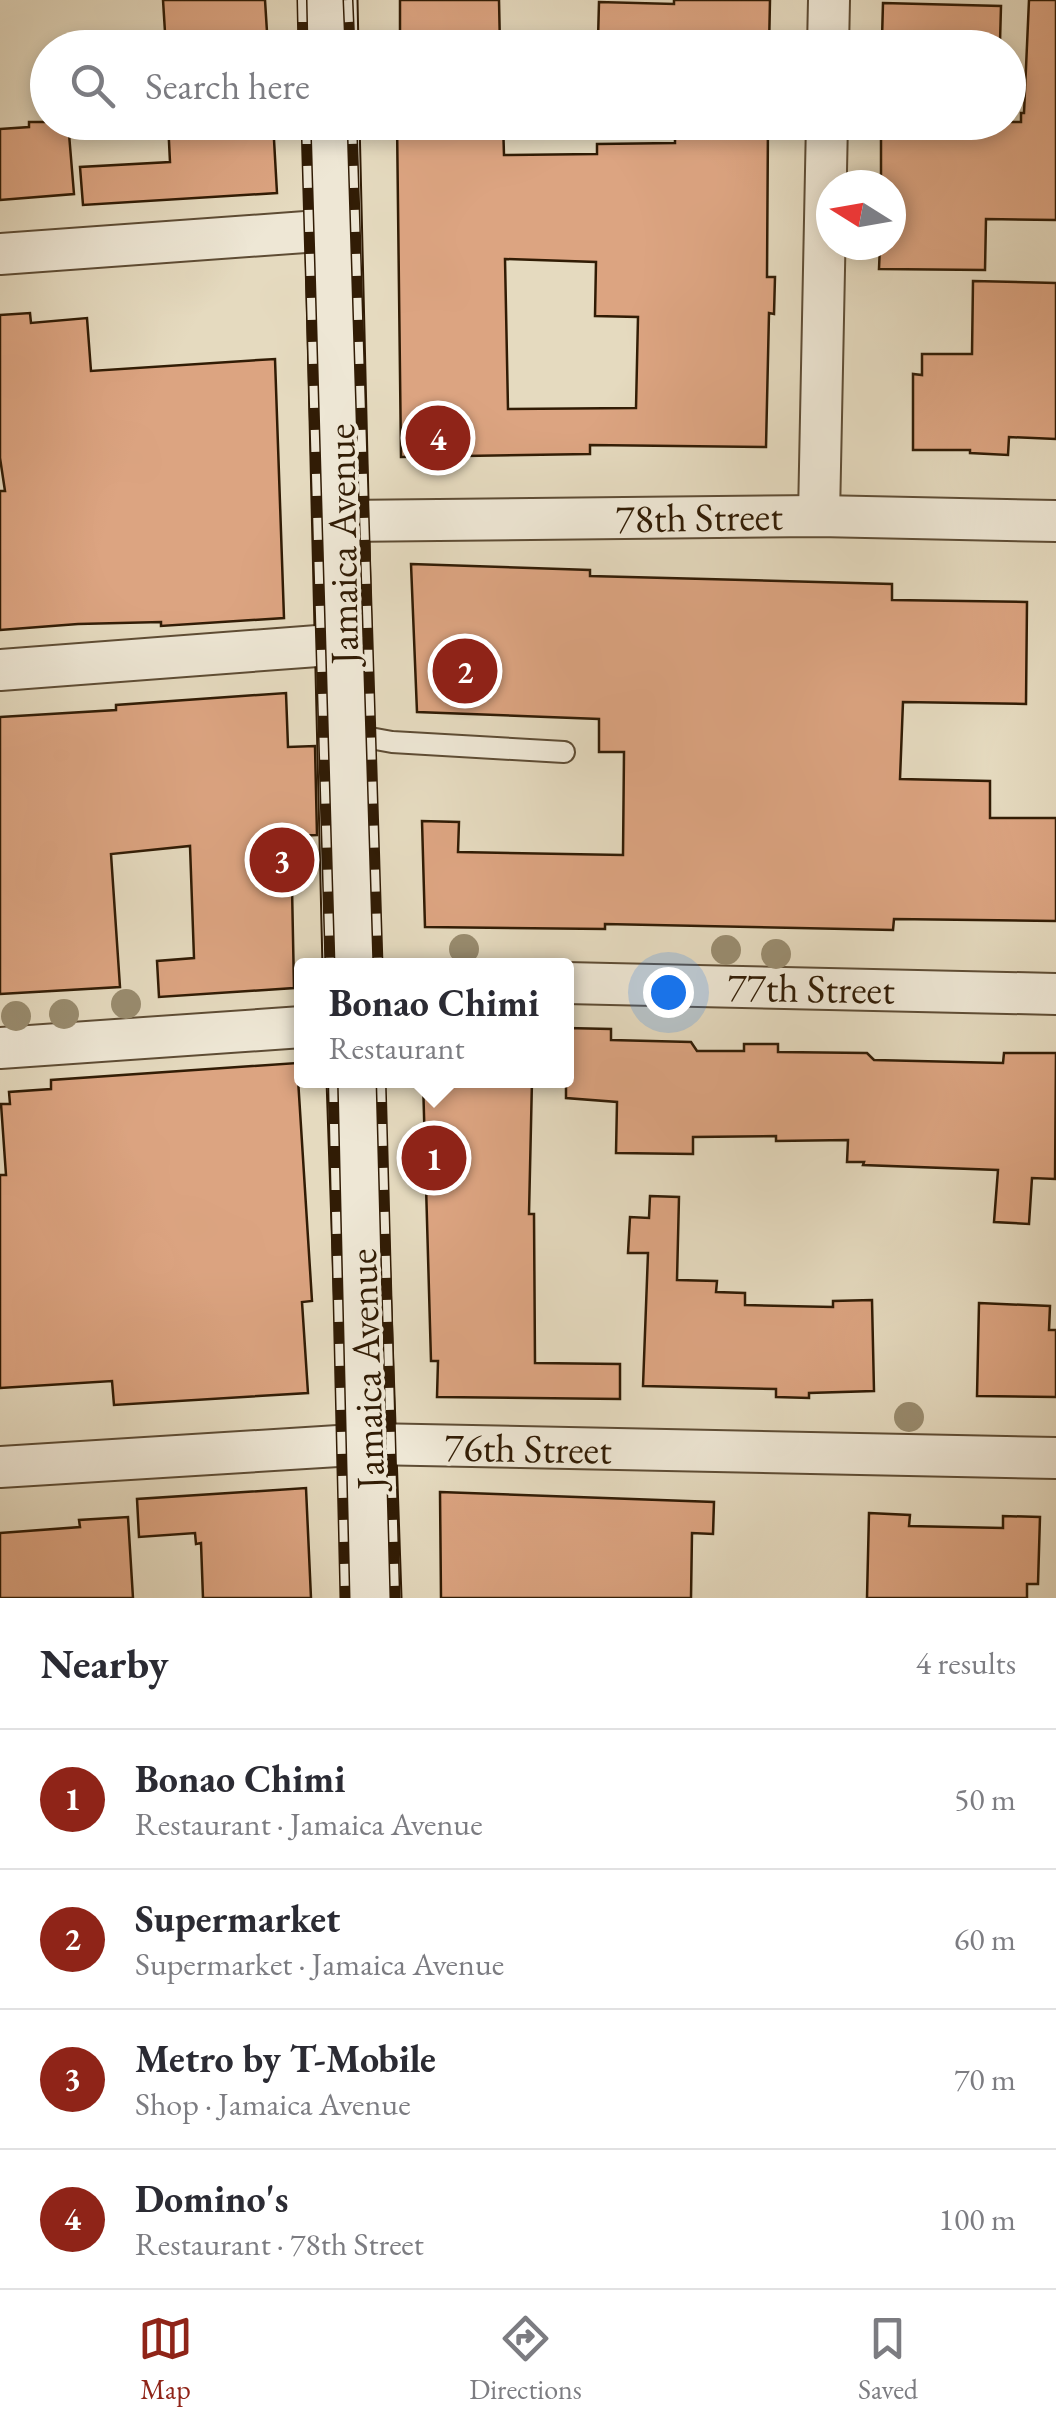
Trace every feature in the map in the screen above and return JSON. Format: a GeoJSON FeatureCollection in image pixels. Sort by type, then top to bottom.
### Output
{"type":"FeatureCollection","features":[{"type":"Feature","properties":{"kind":"main road"},"geometry":{"type":"LineString","coordinates":[[329,0],[330,30]]}},
{"type":"Feature","properties":{"kind":"main road","name":"Jamaica Avenue"},"geometry":{"type":"LineString","coordinates":[[331,140],[351,958]]}},
{"type":"Feature","properties":{"kind":"main road","name":"Jamaica Avenue"},"geometry":{"type":"LineString","coordinates":[[355,1088],[370,1444],[372,1598]]}},
{"type":"Feature","properties":{"kind":"street"},"geometry":{"type":"LineString","coordinates":[[828,30],[829,0]]}},
{"type":"Feature","properties":{"kind":"street"},"geometry":{"type":"LineString","coordinates":[[819,516],[827,140]]}},
{"type":"Feature","properties":{"kind":"street"},"geometry":{"type":"LineString","coordinates":[[0,254],[333,230]]}},
{"type":"Feature","properties":{"kind":"street","name":"78th Street"},"geometry":{"type":"LineString","coordinates":[[342,521],[819,516],[1056,521]]}},
{"type":"Feature","properties":{"kind":"street"},"geometry":{"type":"LineString","coordinates":[[0,670],[344,644]]}},
{"type":"Feature","properties":{"kind":"street","name":"77th Street"},"geometry":{"type":"LineString","coordinates":[[574,983],[1056,994]]}},
{"type":"Feature","properties":{"kind":"street"},"geometry":{"type":"LineString","coordinates":[[0,1048],[294,1027]]}},
{"type":"Feature","properties":{"kind":"street","name":"76th Street"},"geometry":{"type":"LineString","coordinates":[[0,1467],[370,1444],[1056,1458]]}},
{"type":"Feature","properties":{"kind":"lane"},"geometry":{"type":"LineString","coordinates":[[346,734],[392,742],[564,752]]}},
{"type":"Feature","properties":{"kind":"building"},"geometry":{"type":"Polygon","coordinates":[[[163,0],[265,0],[267,30],[165,30],[163,0]]]}},
{"type":"Feature","properties":{"kind":"building"},"geometry":{"type":"Polygon","coordinates":[[[400,0],[499,0],[500,30],[400,30],[400,0]]]}},
{"type":"Feature","properties":{"kind":"building"},"geometry":{"type":"Polygon","coordinates":[[[674,0],[770,0],[769,30],[598,30],[599,2],[674,4],[674,0]]]}},
{"type":"Feature","properties":{"kind":"building"},"geometry":{"type":"Polygon","coordinates":[[[1029,0],[1056,0],[1056,220],[986,219],[985,270],[879,269],[879,260],[906,260],[906,170],[881,170],[881,140],[1026,140],[1029,0]]]}},
{"type":"Feature","properties":{"kind":"building"},"geometry":{"type":"Polygon","coordinates":[[[883,3],[1001,6],[1000,30],[882,30],[883,3]]]}},
{"type":"Feature","properties":{"kind":"building"},"geometry":{"type":"Polygon","coordinates":[[[30,122],[30,140],[70,140],[74,194],[0,200],[0,129],[29,127],[30,122]]]}},
{"type":"Feature","properties":{"kind":"building"},"geometry":{"type":"Polygon","coordinates":[[[169,140],[274,140],[277,193],[83,205],[80,167],[170,162],[169,140]]]}},
{"type":"Feature","properties":{"kind":"building"},"geometry":{"type":"Polygon","coordinates":[[[397,140],[504,140],[504,155],[597,154],[597,144],[768,140],[767,277],[775,277],[774,314],[769,313],[766,447],[590,445],[590,454],[401,457],[397,140]],[[505,259],[508,409],[636,408],[638,317],[595,316],[596,262],[505,259]]]}},
{"type":"Feature","properties":{"kind":"building"},"geometry":{"type":"Polygon","coordinates":[[[973,281],[1056,283],[1056,439],[1009,437],[1008,455],[913,450],[913,374],[922,375],[922,354],[972,354],[973,281]]]}},
{"type":"Feature","properties":{"kind":"building"},"geometry":{"type":"Polygon","coordinates":[[[30,313],[31,323],[87,318],[91,371],[275,359],[284,618],[0,630],[0,491],[5,491],[0,458],[0,315],[30,313]]]}},
{"type":"Feature","properties":{"kind":"building"},"geometry":{"type":"Polygon","coordinates":[[[411,564],[590,570],[590,576],[892,584],[892,600],[1027,602],[1026,704],[903,702],[900,779],[990,781],[990,818],[1056,818],[1056,921],[894,919],[893,930],[605,924],[605,929],[425,927],[422,821],[459,822],[458,852],[623,855],[624,752],[599,752],[599,719],[417,712],[411,564]]]}},
{"type":"Feature","properties":{"kind":"building"},"geometry":{"type":"Polygon","coordinates":[[[286,693],[288,747],[315,746],[317,835],[291,836],[294,988],[159,997],[157,961],[194,958],[190,846],[111,854],[120,987],[0,994],[0,717],[286,693]]]}},
{"type":"Feature","properties":{"kind":"building"},"geometry":{"type":"Polygon","coordinates":[[[574,1028],[611,1029],[611,1040],[691,1042],[697,1051],[744,1051],[744,1044],[778,1044],[778,1052],[867,1053],[874,1060],[1003,1063],[1004,1053],[1056,1053],[1055,1179],[1032,1178],[1029,1224],[994,1222],[998,1170],[863,1165],[864,1162],[847,1162],[848,1140],[776,1141],[776,1136],[693,1137],[693,1154],[616,1153],[617,1102],[566,1098],[566,1088],[574,1088],[574,1028]]]}},
{"type":"Feature","properties":{"kind":"building"},"geometry":{"type":"Polygon","coordinates":[[[294,1063],[312,1301],[302,1302],[308,1393],[114,1405],[112,1381],[0,1388],[0,1175],[6,1175],[1,1104],[10,1104],[9,1092],[51,1089],[51,1080],[294,1063]]]}},
{"type":"Feature","properties":{"kind":"building"},"geometry":{"type":"Polygon","coordinates":[[[423,1088],[532,1088],[529,1214],[534,1214],[535,1363],[620,1364],[620,1399],[437,1397],[438,1361],[431,1361],[423,1088]]]}},
{"type":"Feature","properties":{"kind":"building"},"geometry":{"type":"Polygon","coordinates":[[[650,1196],[679,1197],[677,1280],[717,1281],[716,1292],[745,1293],[745,1305],[833,1307],[833,1301],[872,1300],[874,1391],[809,1393],[809,1398],[776,1397],[776,1389],[643,1386],[648,1253],[628,1253],[630,1217],[649,1218],[650,1196]]]}},
{"type":"Feature","properties":{"kind":"building"},"geometry":{"type":"Polygon","coordinates":[[[979,1303],[1050,1306],[1049,1330],[1056,1330],[1056,1397],[977,1396],[979,1303]]]}},
{"type":"Feature","properties":{"kind":"building"},"geometry":{"type":"Polygon","coordinates":[[[306,1488],[311,1598],[203,1598],[201,1543],[196,1544],[195,1533],[139,1537],[137,1499],[306,1488]]]}},
{"type":"Feature","properties":{"kind":"building"},"geometry":{"type":"Polygon","coordinates":[[[440,1492],[714,1502],[713,1534],[692,1533],[691,1598],[441,1598],[440,1492]]]}},
{"type":"Feature","properties":{"kind":"building"},"geometry":{"type":"Polygon","coordinates":[[[869,1513],[910,1515],[909,1526],[1003,1528],[1003,1516],[1040,1517],[1038,1584],[1027,1584],[1027,1598],[867,1598],[869,1513]]]}},
{"type":"Feature","properties":{"kind":"building"},"geometry":{"type":"Polygon","coordinates":[[[128,1517],[133,1598],[0,1598],[0,1533],[80,1527],[79,1520],[128,1517]]]}},
{"type":"Feature","properties":{"kind":"railway"},"geometry":{"type":"LineString","coordinates":[[302,0],[303,30]]}},
{"type":"Feature","properties":{"kind":"railway"},"geometry":{"type":"LineString","coordinates":[[348,0],[349,30]]}},
{"type":"Feature","properties":{"kind":"railway"},"geometry":{"type":"LineString","coordinates":[[307,140],[330,958]]}},
{"type":"Feature","properties":{"kind":"railway"},"geometry":{"type":"LineString","coordinates":[[353,140],[378,958]]}},
{"type":"Feature","properties":{"kind":"railway"},"geometry":{"type":"LineString","coordinates":[[333,1088],[345,1598]]}},
{"type":"Feature","properties":{"kind":"railway"},"geometry":{"type":"LineString","coordinates":[[381,1088],[395,1598]]}},
{"type":"Feature","properties":{"kind":"place","name":"Domino's"},"geometry":{"type":"Point","coordinates":[438,438]}},
{"type":"Feature","properties":{"kind":"place","name":"Supermarket"},"geometry":{"type":"Point","coordinates":[465,671]}},
{"type":"Feature","properties":{"kind":"place","name":"Metro by T-Mobile"},"geometry":{"type":"Point","coordinates":[282,860]}},
{"type":"Feature","properties":{"kind":"place","name":"Bonao Chimi"},"geometry":{"type":"Point","coordinates":[434,1158]}}]}
